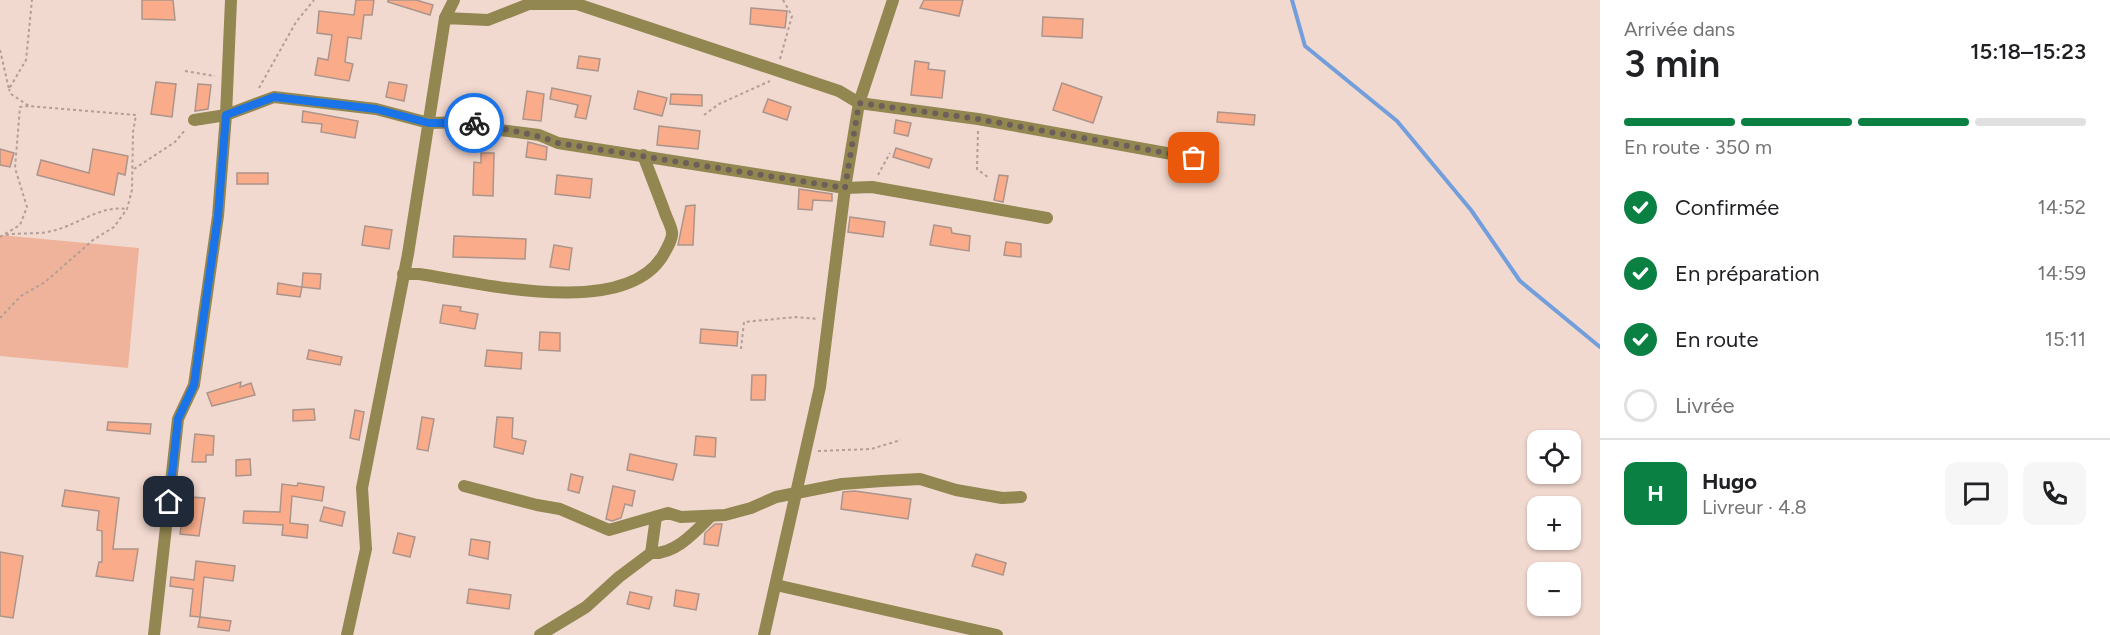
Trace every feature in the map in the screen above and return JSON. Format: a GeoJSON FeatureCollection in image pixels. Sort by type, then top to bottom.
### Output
{"type":"FeatureCollection","features":[{"type":"Feature","properties":{"kind":"street"},"geometry":{"type":"LineString","coordinates":[[154,635],[178,419],[194,385],[218,216],[226,115],[231,0]]}},
{"type":"Feature","properties":{"kind":"street"},"geometry":{"type":"LineString","coordinates":[[347,635],[366,549],[362,488],[429,123],[445,18],[445,0]]}},
{"type":"Feature","properties":{"kind":"street"},"geometry":{"type":"LineString","coordinates":[[445,18],[454,0]]}},
{"type":"Feature","properties":{"kind":"street"},"geometry":{"type":"LineString","coordinates":[[764,635],[820,387],[845,188],[859,103],[893,0]]}},
{"type":"Feature","properties":{"kind":"street"},"geometry":{"type":"LineString","coordinates":[[445,18],[488,20],[529,4],[577,4],[839,91],[859,103],[978,119],[1194,158]]}},
{"type":"Feature","properties":{"kind":"street"},"geometry":{"type":"LineString","coordinates":[[194,120],[226,115],[274,97],[376,109],[429,123],[467,122],[500,130],[539,135],[558,143],[643,154],[845,188],[872,187],[1047,218]]}},
{"type":"Feature","properties":{"kind":"street"},"geometry":{"type":"LineString","coordinates":[[403,274],[419,274],[519,290],[552,292],[608,290],[639,278],[656,266],[667,249],[672,233],[643,154]]}},
{"type":"Feature","properties":{"kind":"street"},"geometry":{"type":"LineString","coordinates":[[464,486],[537,506],[560,509],[609,530],[668,513],[681,517],[711,516],[751,508],[776,497],[842,484],[920,479],[956,490],[1002,498],[1021,497]]}},
{"type":"Feature","properties":{"kind":"street"},"geometry":{"type":"LineString","coordinates":[[540,635],[585,607],[651,553],[663,554],[693,533],[711,516]]}},
{"type":"Feature","properties":{"kind":"street"},"geometry":{"type":"LineString","coordinates":[[651,553],[656,517]]}},
{"type":"Feature","properties":{"kind":"street"},"geometry":{"type":"LineString","coordinates":[[681,517],[693,533]]}},
{"type":"Feature","properties":{"kind":"street"},"geometry":{"type":"LineString","coordinates":[[776,585],[997,635]]}},
{"type":"Feature","properties":{"kind":"path"},"geometry":{"type":"LineString","coordinates":[[9,89],[26,60],[32,0]]}},
{"type":"Feature","properties":{"kind":"path"},"geometry":{"type":"LineString","coordinates":[[251,104],[296,22],[314,0]]}},
{"type":"Feature","properties":{"kind":"path"},"geometry":{"type":"LineString","coordinates":[[704,115],[719,104],[785,73],[779,61],[792,16],[783,0]]}},
{"type":"Feature","properties":{"kind":"path"},"geometry":{"type":"LineString","coordinates":[[0,50],[11,94],[29,106]]}},
{"type":"Feature","properties":{"kind":"path"},"geometry":{"type":"LineString","coordinates":[[185,71],[228,78]]}},
{"type":"Feature","properties":{"kind":"path"},"geometry":{"type":"LineString","coordinates":[[0,318],[21,296],[45,282],[93,240],[114,227],[127,208],[132,190],[133,132],[136,116],[20,107],[15,168],[27,207],[20,225],[2,236]]}},
{"type":"Feature","properties":{"kind":"path"},"geometry":{"type":"LineString","coordinates":[[978,119],[977,170],[989,178]]}},
{"type":"Feature","properties":{"kind":"path"},"geometry":{"type":"LineString","coordinates":[[133,170],[175,142],[194,120]]}},
{"type":"Feature","properties":{"kind":"path"},"geometry":{"type":"LineString","coordinates":[[872,187],[890,153]]}},
{"type":"Feature","properties":{"kind":"path"},"geometry":{"type":"LineString","coordinates":[[2,236],[55,231],[94,213],[119,207],[127,208]]}},
{"type":"Feature","properties":{"kind":"path"},"geometry":{"type":"LineString","coordinates":[[741,349],[744,322],[796,317],[828,320]]}},
{"type":"Feature","properties":{"kind":"path"},"geometry":{"type":"LineString","coordinates":[[805,456],[815,451],[830,449],[871,449],[901,440]]}},
{"type":"Feature","properties":{"kind":"shaded area"},"geometry":{"type":"Polygon","coordinates":[[[0,235],[139,248],[128,368],[0,356],[0,235]]]}},
{"type":"Feature","properties":{"kind":"building"},"geometry":{"type":"Polygon","coordinates":[[[142,0],[173,0],[175,20],[142,19],[142,0]]]}},
{"type":"Feature","properties":{"kind":"building"},"geometry":{"type":"Polygon","coordinates":[[[356,0],[374,0],[372,15],[364,15],[361,39],[348,37],[345,62],[353,64],[349,81],[315,75],[318,58],[328,60],[332,35],[317,33],[319,11],[354,15],[356,0]]]}},
{"type":"Feature","properties":{"kind":"building"},"geometry":{"type":"Polygon","coordinates":[[[388,0],[416,0],[433,5],[430,15],[388,2],[388,0]]]}},
{"type":"Feature","properties":{"kind":"building"},"geometry":{"type":"Polygon","coordinates":[[[924,0],[963,0],[959,16],[920,8],[924,0]]]}},
{"type":"Feature","properties":{"kind":"building"},"geometry":{"type":"Polygon","coordinates":[[[751,8],[787,11],[785,28],[750,24],[751,8]]]}},
{"type":"Feature","properties":{"kind":"building"},"geometry":{"type":"Polygon","coordinates":[[[1043,17],[1083,19],[1082,38],[1042,36],[1043,17]]]}},
{"type":"Feature","properties":{"kind":"building"},"geometry":{"type":"Polygon","coordinates":[[[579,56],[600,59],[598,71],[577,68],[579,56]]]}},
{"type":"Feature","properties":{"kind":"building"},"geometry":{"type":"Polygon","coordinates":[[[915,61],[929,63],[928,69],[945,71],[942,98],[911,95],[915,61]]]}},
{"type":"Feature","properties":{"kind":"building"},"geometry":{"type":"Polygon","coordinates":[[[156,82],[176,84],[172,117],[151,114],[156,82]]]}},
{"type":"Feature","properties":{"kind":"building"},"geometry":{"type":"Polygon","coordinates":[[[389,82],[407,85],[404,101],[386,97],[389,82]]]}},
{"type":"Feature","properties":{"kind":"building"},"geometry":{"type":"Polygon","coordinates":[[[1062,83],[1102,97],[1093,123],[1053,110],[1062,83]]]}},
{"type":"Feature","properties":{"kind":"building"},"geometry":{"type":"Polygon","coordinates":[[[198,84],[211,85],[208,109],[195,111],[198,84]]]}},
{"type":"Feature","properties":{"kind":"building"},"geometry":{"type":"Polygon","coordinates":[[[552,88],[591,96],[586,119],[575,117],[578,105],[550,99],[552,88]]]}},
{"type":"Feature","properties":{"kind":"building"},"geometry":{"type":"Polygon","coordinates":[[[527,91],[544,94],[541,121],[523,119],[527,91]]]}},
{"type":"Feature","properties":{"kind":"building"},"geometry":{"type":"Polygon","coordinates":[[[638,91],[667,98],[662,116],[634,109],[638,91]]]}},
{"type":"Feature","properties":{"kind":"building"},"geometry":{"type":"Polygon","coordinates":[[[671,94],[702,95],[702,106],[670,104],[671,94]]]}},
{"type":"Feature","properties":{"kind":"building"},"geometry":{"type":"Polygon","coordinates":[[[768,99],[791,107],[787,120],[763,112],[768,99]]]}},
{"type":"Feature","properties":{"kind":"building"},"geometry":{"type":"Polygon","coordinates":[[[303,111],[358,121],[355,138],[321,132],[322,124],[302,122],[303,111]]]}},
{"type":"Feature","properties":{"kind":"building"},"geometry":{"type":"Polygon","coordinates":[[[1218,112],[1255,115],[1254,125],[1217,122],[1218,112]]]}},
{"type":"Feature","properties":{"kind":"building"},"geometry":{"type":"Polygon","coordinates":[[[896,120],[911,123],[908,136],[894,133],[896,120]]]}},
{"type":"Feature","properties":{"kind":"building"},"geometry":{"type":"Polygon","coordinates":[[[659,126],[700,131],[698,149],[657,145],[659,126]]]}},
{"type":"Feature","properties":{"kind":"building"},"geometry":{"type":"Polygon","coordinates":[[[528,142],[547,147],[546,160],[526,157],[528,142]]]}},
{"type":"Feature","properties":{"kind":"building"},"geometry":{"type":"Polygon","coordinates":[[[896,148],[932,159],[929,168],[893,157],[896,148]]]}},
{"type":"Feature","properties":{"kind":"building"},"geometry":{"type":"Polygon","coordinates":[[[0,149],[14,153],[10,167],[0,165],[0,149]]]}},
{"type":"Feature","properties":{"kind":"building"},"geometry":{"type":"Polygon","coordinates":[[[93,149],[128,156],[125,175],[118,173],[114,195],[37,175],[41,160],[89,173],[93,149]]]}},
{"type":"Feature","properties":{"kind":"building"},"geometry":{"type":"Polygon","coordinates":[[[481,153],[494,153],[493,196],[473,195],[474,162],[481,163],[481,153]]]}},
{"type":"Feature","properties":{"kind":"building"},"geometry":{"type":"Polygon","coordinates":[[[237,173],[268,173],[268,184],[237,184],[237,173]]]}},
{"type":"Feature","properties":{"kind":"building"},"geometry":{"type":"Polygon","coordinates":[[[557,175],[592,179],[590,198],[555,194],[557,175]]]}},
{"type":"Feature","properties":{"kind":"building"},"geometry":{"type":"Polygon","coordinates":[[[999,175],[1008,176],[1003,202],[994,200],[999,175]]]}},
{"type":"Feature","properties":{"kind":"building"},"geometry":{"type":"Polygon","coordinates":[[[799,189],[832,194],[832,201],[813,200],[812,210],[798,209],[799,189]]]}},
{"type":"Feature","properties":{"kind":"building"},"geometry":{"type":"Polygon","coordinates":[[[695,205],[693,245],[678,245],[686,206],[695,205]]]}},
{"type":"Feature","properties":{"kind":"building"},"geometry":{"type":"Polygon","coordinates":[[[850,217],[885,222],[883,237],[848,232],[850,217]]]}},
{"type":"Feature","properties":{"kind":"building"},"geometry":{"type":"Polygon","coordinates":[[[934,225],[951,228],[952,233],[970,236],[969,251],[930,245],[934,225]]]}},
{"type":"Feature","properties":{"kind":"building"},"geometry":{"type":"Polygon","coordinates":[[[365,226],[392,230],[389,249],[362,245],[365,226]]]}},
{"type":"Feature","properties":{"kind":"building"},"geometry":{"type":"Polygon","coordinates":[[[454,236],[526,239],[525,259],[453,257],[454,236]]]}},
{"type":"Feature","properties":{"kind":"building"},"geometry":{"type":"Polygon","coordinates":[[[1006,242],[1021,244],[1021,257],[1004,255],[1006,242]]]}},
{"type":"Feature","properties":{"kind":"building"},"geometry":{"type":"Polygon","coordinates":[[[554,245],[572,248],[569,270],[550,267],[554,245]]]}},
{"type":"Feature","properties":{"kind":"building"},"geometry":{"type":"Polygon","coordinates":[[[303,273],[321,274],[320,289],[302,287],[303,273]]]}},
{"type":"Feature","properties":{"kind":"building"},"geometry":{"type":"Polygon","coordinates":[[[278,283],[302,287],[300,297],[277,294],[278,283]]]}},
{"type":"Feature","properties":{"kind":"building"},"geometry":{"type":"Polygon","coordinates":[[[443,305],[461,307],[460,311],[478,314],[475,329],[440,323],[443,305]]]}},
{"type":"Feature","properties":{"kind":"building"},"geometry":{"type":"Polygon","coordinates":[[[701,329],[738,332],[737,346],[700,343],[701,329]]]}},
{"type":"Feature","properties":{"kind":"building"},"geometry":{"type":"Polygon","coordinates":[[[540,332],[560,333],[560,351],[539,350],[540,332]]]}},
{"type":"Feature","properties":{"kind":"building"},"geometry":{"type":"Polygon","coordinates":[[[309,350],[342,357],[340,365],[307,359],[309,350]]]}},
{"type":"Feature","properties":{"kind":"building"},"geometry":{"type":"Polygon","coordinates":[[[487,350],[522,353],[521,369],[485,366],[487,350]]]}},
{"type":"Feature","properties":{"kind":"building"},"geometry":{"type":"Polygon","coordinates":[[[752,375],[766,375],[765,400],[751,400],[752,375]]]}},
{"type":"Feature","properties":{"kind":"building"},"geometry":{"type":"Polygon","coordinates":[[[241,382],[240,387],[251,383],[255,395],[212,406],[207,393],[241,382]]]}},
{"type":"Feature","properties":{"kind":"building"},"geometry":{"type":"Polygon","coordinates":[[[314,409],[315,420],[293,421],[293,410],[314,409]]]}},
{"type":"Feature","properties":{"kind":"building"},"geometry":{"type":"Polygon","coordinates":[[[355,410],[364,412],[359,440],[350,438],[355,410]]]}},
{"type":"Feature","properties":{"kind":"building"},"geometry":{"type":"Polygon","coordinates":[[[422,417],[434,419],[428,451],[417,449],[422,417]]]}},
{"type":"Feature","properties":{"kind":"building"},"geometry":{"type":"Polygon","coordinates":[[[497,417],[513,418],[512,438],[526,441],[523,454],[494,447],[497,417]]]}},
{"type":"Feature","properties":{"kind":"building"},"geometry":{"type":"Polygon","coordinates":[[[108,422],[151,424],[150,434],[107,430],[108,422]]]}},
{"type":"Feature","properties":{"kind":"building"},"geometry":{"type":"Polygon","coordinates":[[[195,434],[214,436],[213,455],[206,455],[206,462],[192,462],[195,434]]]}},
{"type":"Feature","properties":{"kind":"building"},"geometry":{"type":"Polygon","coordinates":[[[696,436],[716,438],[715,457],[694,455],[696,436]]]}},
{"type":"Feature","properties":{"kind":"building"},"geometry":{"type":"Polygon","coordinates":[[[630,454],[677,464],[673,480],[627,470],[630,454]]]}},
{"type":"Feature","properties":{"kind":"building"},"geometry":{"type":"Polygon","coordinates":[[[250,459],[251,475],[236,476],[236,460],[250,459]]]}},
{"type":"Feature","properties":{"kind":"building"},"geometry":{"type":"Polygon","coordinates":[[[571,474],[583,477],[579,493],[568,490],[571,474]]]}},
{"type":"Feature","properties":{"kind":"building"},"geometry":{"type":"Polygon","coordinates":[[[298,483],[324,487],[322,501],[292,496],[290,523],[308,525],[307,538],[282,535],[283,525],[243,523],[244,511],[280,512],[282,484],[297,486],[298,483]]]}},
{"type":"Feature","properties":{"kind":"building"},"geometry":{"type":"Polygon","coordinates":[[[613,486],[635,491],[632,506],[625,504],[621,518],[612,521],[606,519],[613,486]]]}},
{"type":"Feature","properties":{"kind":"building"},"geometry":{"type":"Polygon","coordinates":[[[65,490],[119,498],[113,549],[138,549],[133,581],[96,576],[99,562],[102,562],[102,531],[97,530],[99,511],[62,506],[65,490]]]}},
{"type":"Feature","properties":{"kind":"building"},"geometry":{"type":"Polygon","coordinates":[[[855,491],[911,499],[908,519],[841,509],[843,492],[855,491]]]}},
{"type":"Feature","properties":{"kind":"building"},"geometry":{"type":"Polygon","coordinates":[[[189,497],[205,498],[199,536],[180,534],[184,506],[189,506],[189,497]]]}},
{"type":"Feature","properties":{"kind":"building"},"geometry":{"type":"Polygon","coordinates":[[[324,507],[345,512],[342,526],[320,521],[324,507]]]}},
{"type":"Feature","properties":{"kind":"building"},"geometry":{"type":"Polygon","coordinates":[[[715,524],[722,524],[718,546],[704,544],[705,533],[715,524]]]}},
{"type":"Feature","properties":{"kind":"building"},"geometry":{"type":"Polygon","coordinates":[[[398,533],[415,537],[410,557],[393,553],[398,533]]]}},
{"type":"Feature","properties":{"kind":"building"},"geometry":{"type":"Polygon","coordinates":[[[471,539],[490,542],[488,559],[469,555],[471,539]]]}},
{"type":"Feature","properties":{"kind":"building"},"geometry":{"type":"Polygon","coordinates":[[[0,552],[23,556],[13,618],[0,616],[0,552]]]}},
{"type":"Feature","properties":{"kind":"building"},"geometry":{"type":"Polygon","coordinates":[[[976,554],[1006,563],[1003,575],[972,566],[976,554]]]}},
{"type":"Feature","properties":{"kind":"building"},"geometry":{"type":"Polygon","coordinates":[[[196,561],[235,566],[233,581],[204,577],[200,617],[190,616],[193,589],[170,586],[171,577],[194,580],[196,561]]]}},
{"type":"Feature","properties":{"kind":"building"},"geometry":{"type":"Polygon","coordinates":[[[469,589],[511,595],[509,609],[467,603],[469,589]]]}},
{"type":"Feature","properties":{"kind":"building"},"geometry":{"type":"Polygon","coordinates":[[[676,590],[699,594],[696,610],[674,606],[676,590]]]}},
{"type":"Feature","properties":{"kind":"building"},"geometry":{"type":"Polygon","coordinates":[[[630,592],[652,597],[649,609],[627,604],[630,592]]]}},
{"type":"Feature","properties":{"kind":"building"},"geometry":{"type":"Polygon","coordinates":[[[200,617],[231,621],[229,631],[198,627],[200,617]]]}},
{"type":"Feature","properties":{"kind":"waterway"},"geometry":{"type":"LineString","coordinates":[[1292,0],[1305,46],[1397,121],[1471,210],[1520,281],[1600,347]]}},
{"type":"Feature","properties":{"kind":"way so far"},"geometry":{"type":"LineString","coordinates":[[474,123],[500,130],[539,135],[558,143],[643,154],[845,188],[859,103],[978,119],[1194,158]]}},
{"type":"Feature","properties":{"kind":"route"},"geometry":{"type":"LineString","coordinates":[[169,502],[178,419],[194,385],[218,216],[226,115],[274,97],[376,109],[429,123],[474,123]]}}]}
